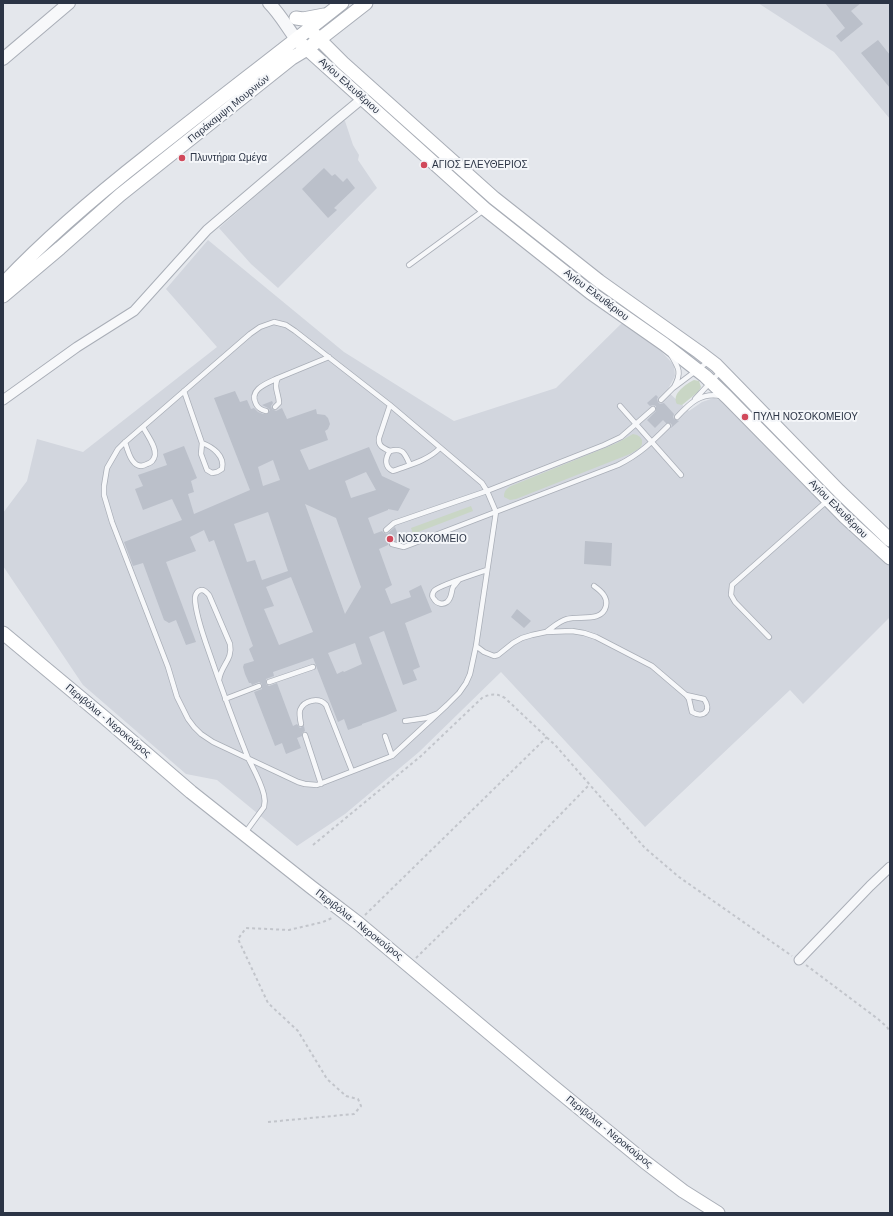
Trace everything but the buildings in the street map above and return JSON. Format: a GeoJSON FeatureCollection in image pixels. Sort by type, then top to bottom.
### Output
{"type":"FeatureCollection","features":[{"type":"Feature","properties":{"kind":"main road","name":"Παράκαμψη Μουρνιών"},"geometry":{"type":"LineString","coordinates":[[3,284],[40,246],[113,182],[342,3]]}},
{"type":"Feature","properties":{"kind":"main road","name":"Παράκαμψη Μουρνιών"},"geometry":{"type":"LineString","coordinates":[[3,296],[120,195],[292,58],[307,49],[366,3]]}},
{"type":"Feature","properties":{"kind":"main road"},"geometry":{"type":"LineString","coordinates":[[296,18],[307,18],[328,14]]}},
{"type":"Feature","properties":{"kind":"main road"},"geometry":{"type":"LineString","coordinates":[[338,25],[334,44],[338,58]]}},
{"type":"Feature","properties":{"kind":"main road","name":"Αγίου Ελευθέριου"},"geometry":{"type":"LineString","coordinates":[[309,29],[338,58],[494,198],[599,281],[710,360],[839,491],[890,540]]}},
{"type":"Feature","properties":{"kind":"main road","name":"Αγίου Ελευθέριου"},"geometry":{"type":"LineString","coordinates":[[296,39],[485,209],[591,293],[664,344],[711,382],[866,537],[890,558]]}},
{"type":"Feature","properties":{"kind":"main road","name":"Περιβόλια - Νεροκούρος"},"geometry":{"type":"LineString","coordinates":[[3,633],[191,792],[358,922],[645,1162],[683,1191],[718,1213]]}},
{"type":"Feature","properties":{"kind":"street"},"geometry":{"type":"LineString","coordinates":[[3,59],[69,3]]}},
{"type":"Feature","properties":{"kind":"street"},"geometry":{"type":"LineString","coordinates":[[274,7],[296,18],[309,29]]}},
{"type":"Feature","properties":{"kind":"street"},"geometry":{"type":"LineString","coordinates":[[274,7],[296,39]]}},
{"type":"Feature","properties":{"kind":"street"},"geometry":{"type":"LineString","coordinates":[[3,400],[77,347],[134,311],[207,230],[363,98]]}},
{"type":"Feature","properties":{"kind":"street"},"geometry":{"type":"LineString","coordinates":[[799,960],[870,886],[890,868]]}},
{"type":"Feature","properties":{"kind":"lane"},"geometry":{"type":"LineString","coordinates":[[409,265],[485,209]]}},
{"type":"Feature","properties":{"kind":"lane"},"geometry":{"type":"LineString","coordinates":[[274,322],[286,325],[329,357],[390,405],[482,483],[487,490],[496,512],[476,646],[470,674],[466,683],[442,710],[388,759],[352,771],[321,784],[311,785],[298,782],[213,742],[201,734],[188,719],[177,697],[168,667],[112,522],[104,495],[104,486],[107,468],[118,449],[250,334],[260,327],[274,322]]}},
{"type":"Feature","properties":{"kind":"lane"},"geometry":{"type":"LineString","coordinates":[[664,344],[679,370],[678,379],[673,388]]}},
{"type":"Feature","properties":{"kind":"lane"},"geometry":{"type":"LineString","coordinates":[[266,411],[262,410],[254,400],[254,394],[257,390],[278,378],[329,357]]}},
{"type":"Feature","properties":{"kind":"lane"},"geometry":{"type":"LineString","coordinates":[[661,400],[673,388],[710,360]]}},
{"type":"Feature","properties":{"kind":"lane"},"geometry":{"type":"LineString","coordinates":[[677,417],[721,371]]}},
{"type":"Feature","properties":{"kind":"lane"},"geometry":{"type":"LineString","coordinates":[[275,407],[279,403],[276,388],[278,378]]}},
{"type":"Feature","properties":{"kind":"lane"},"geometry":{"type":"LineString","coordinates":[[184,391],[202,443],[202,454],[207,470],[212,473],[222,469],[223,463],[221,458],[213,448],[202,443]]}},
{"type":"Feature","properties":{"kind":"lane"},"geometry":{"type":"LineString","coordinates":[[692,402],[705,396],[714,395],[727,397]]}},
{"type":"Feature","properties":{"kind":"lane"},"geometry":{"type":"LineString","coordinates":[[390,405],[378,442],[382,447],[390,451]]}},
{"type":"Feature","properties":{"kind":"lane"},"geometry":{"type":"LineString","coordinates":[[620,406],[681,475]]}},
{"type":"Feature","properties":{"kind":"lane"},"geometry":{"type":"LineString","coordinates":[[386,530],[394,523],[487,490],[604,445],[621,437],[653,409]]}},
{"type":"Feature","properties":{"kind":"lane"},"geometry":{"type":"LineString","coordinates":[[392,544],[404,547],[618,465],[645,449],[668,426]]}},
{"type":"Feature","properties":{"kind":"lane"},"geometry":{"type":"LineString","coordinates":[[125,442],[131,458],[138,466],[144,466],[153,460],[155,456],[154,450],[143,427]]}},
{"type":"Feature","properties":{"kind":"lane"},"geometry":{"type":"LineString","coordinates":[[410,465],[405,454],[401,450],[395,449],[390,451],[386,457],[386,463],[390,470],[393,471],[410,465],[427,458],[440,448]]}},
{"type":"Feature","properties":{"kind":"lane"},"geometry":{"type":"LineString","coordinates":[[769,637],[735,602],[731,595],[732,585],[839,491]]}},
{"type":"Feature","properties":{"kind":"lane"},"geometry":{"type":"LineString","coordinates":[[459,580],[454,586],[450,599],[446,603],[441,604],[436,602],[432,594],[438,588],[459,580],[487,570]]}},
{"type":"Feature","properties":{"kind":"lane"},"geometry":{"type":"LineString","coordinates":[[546,632],[568,618],[587,618],[602,614],[606,609],[607,602],[602,593],[594,586]]}},
{"type":"Feature","properties":{"kind":"lane"},"geometry":{"type":"LineString","coordinates":[[219,680],[220,672],[229,658],[231,651],[230,644],[209,595],[206,591],[202,590],[198,591],[196,594],[196,610],[225,699],[264,795],[264,807],[244,834]]}},
{"type":"Feature","properties":{"kind":"lane"},"geometry":{"type":"LineString","coordinates":[[476,646],[484,652],[494,656],[498,655],[522,638],[546,632],[572,631],[596,637],[652,666],[686,695],[689,699],[692,712],[697,715],[702,715],[706,712],[708,708],[704,699],[686,695]]}},
{"type":"Feature","properties":{"kind":"lane"},"geometry":{"type":"LineString","coordinates":[[269,682],[314,667]]}},
{"type":"Feature","properties":{"kind":"lane"},"geometry":{"type":"LineString","coordinates":[[225,699],[259,686]]}},
{"type":"Feature","properties":{"kind":"lane"},"geometry":{"type":"LineString","coordinates":[[301,724],[300,710],[303,706],[314,700],[323,702],[326,705],[352,771]]}},
{"type":"Feature","properties":{"kind":"lane"},"geometry":{"type":"LineString","coordinates":[[405,721],[426,718],[442,710]]}},
{"type":"Feature","properties":{"kind":"lane"},"geometry":{"type":"LineString","coordinates":[[305,736],[321,784]]}},
{"type":"Feature","properties":{"kind":"lane"},"geometry":{"type":"LineString","coordinates":[[385,736],[392,756]]}},
{"type":"Feature","properties":{"kind":"path"},"geometry":{"type":"LineString","coordinates":[[313,845],[421,756],[483,697],[491,694],[498,694],[505,698],[556,746],[645,848],[678,877],[799,960],[878,1019],[890,1032]]}},
{"type":"Feature","properties":{"kind":"path"},"geometry":{"type":"LineString","coordinates":[[358,922],[547,737]]}},
{"type":"Feature","properties":{"kind":"path"},"geometry":{"type":"LineString","coordinates":[[409,965],[522,854],[590,784]]}},
{"type":"Feature","properties":{"kind":"path"},"geometry":{"type":"LineString","coordinates":[[268,1122],[354,1114],[361,1106],[358,1099],[346,1096],[327,1079],[298,1031],[268,1003],[238,939],[246,928],[289,930],[323,922],[333,918],[341,910]]}},
{"type":"Feature","properties":{"kind":"shaded area"},"geometry":{"type":"Polygon","coordinates":[[[758,3],[890,3],[890,119],[834,52],[758,3]]]}},
{"type":"Feature","properties":{"kind":"shaded area"},"geometry":{"type":"Polygon","coordinates":[[[343,120],[345,121],[353,145],[359,155],[358,160],[377,188],[278,288],[251,264],[219,228],[343,120]]]}},
{"type":"Feature","properties":{"kind":"shaded area"},"geometry":{"type":"Polygon","coordinates":[[[208,240],[344,352],[454,421],[556,388],[625,320],[660,350],[674,365],[675,376],[667,391],[689,411],[702,402],[714,398],[725,402],[873,553],[890,563],[890,617],[803,704],[790,690],[645,827],[501,672],[419,752],[345,814],[297,846],[217,780],[186,774],[83,685],[3,566],[3,513],[27,481],[37,439],[83,452],[217,347],[166,289],[208,240]]]}},
{"type":"Feature","properties":{"kind":"green space"},"geometry":{"type":"Polygon","coordinates":[[[694,380],[699,381],[701,387],[698,392],[682,405],[677,404],[676,397],[680,390],[694,380]]]}},
{"type":"Feature","properties":{"kind":"green space"},"geometry":{"type":"Polygon","coordinates":[[[633,434],[640,437],[642,444],[640,448],[630,454],[516,499],[510,500],[504,497],[504,493],[511,486],[617,443],[633,434]]]}},
{"type":"Feature","properties":{"kind":"green space"},"geometry":{"type":"Polygon","coordinates":[[[471,506],[473,511],[413,534],[411,528],[471,506]]]}},
{"type":"Feature","properties":{"kind":"place","name":"Πλυντήρια Ωμέγα"},"geometry":{"type":"Point","coordinates":[182,158]}},
{"type":"Feature","properties":{"kind":"place","name":"ΑΓΙΟΣ ΕΛΕΥΘΕΡΙΟΣ"},"geometry":{"type":"Point","coordinates":[424,165]}},
{"type":"Feature","properties":{"kind":"place","name":"ΠΥΛΗ ΝΟΣΟΚΟΜΕΙΟΥ"},"geometry":{"type":"Point","coordinates":[745,417]}},
{"type":"Feature","properties":{"kind":"place","name":"ΝΟΣΟΚΟΜΕΙΟ"},"geometry":{"type":"Point","coordinates":[390,539]}}]}
